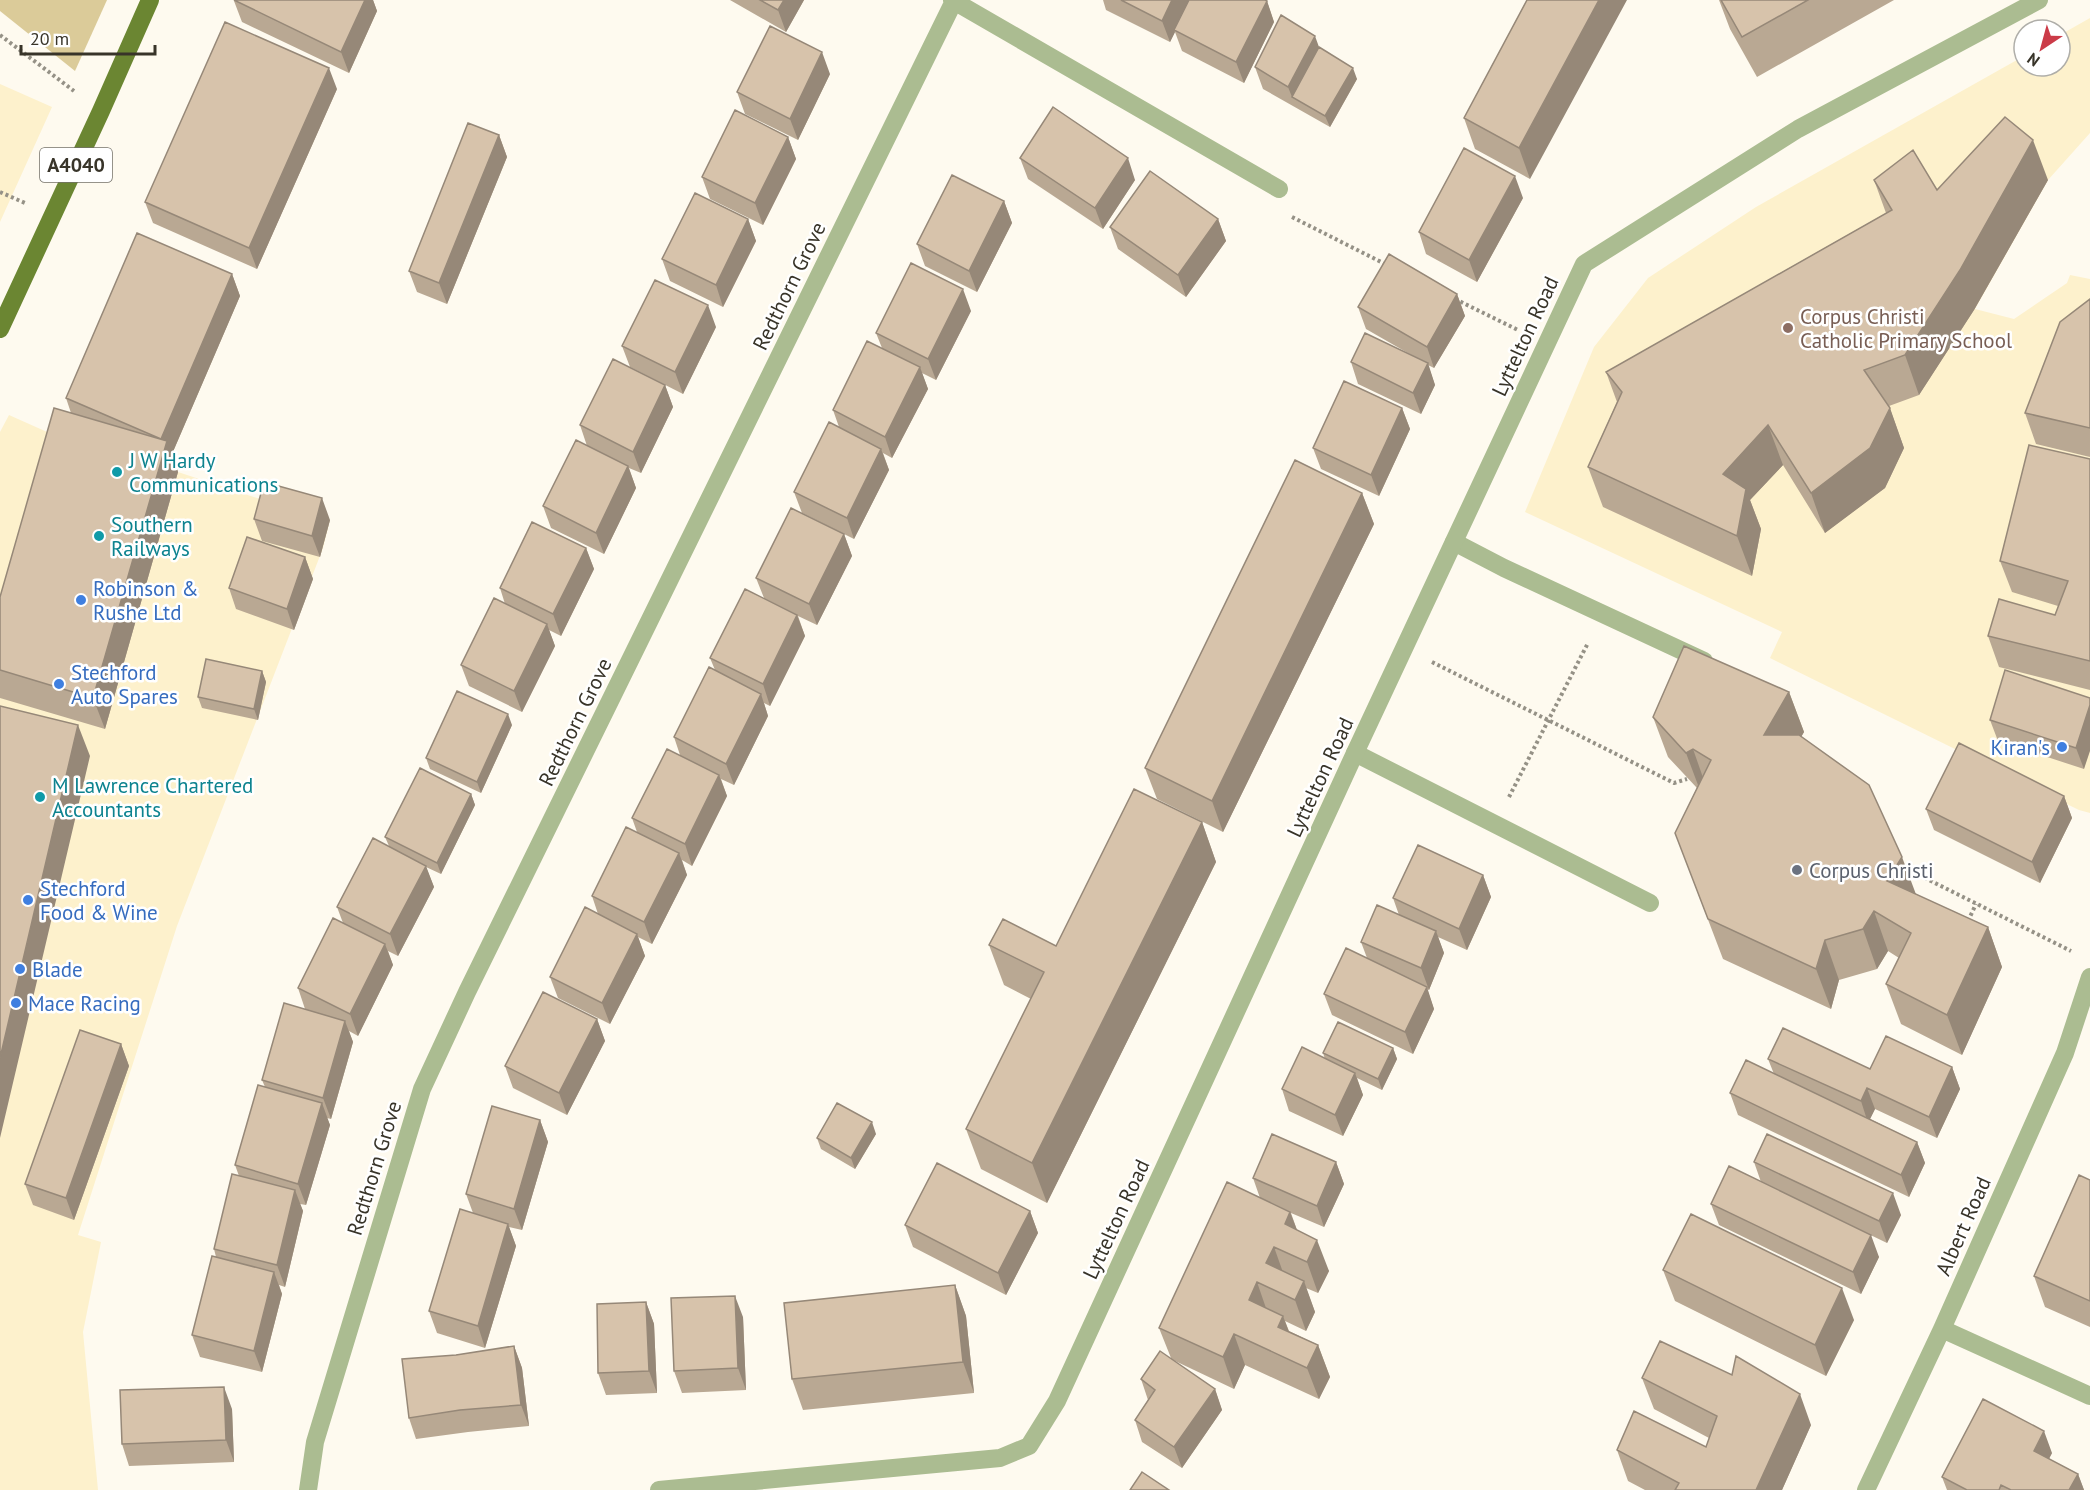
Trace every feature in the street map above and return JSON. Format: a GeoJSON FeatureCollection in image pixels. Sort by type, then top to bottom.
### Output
{"type":"FeatureCollection","features":[{"type":"Feature","properties":{"kind":"main road","name":"A4040"},"geometry":{"type":"LineString","coordinates":[[0,329],[150,0]]}},
{"type":"Feature","properties":{"kind":"street","name":"Lyttelton Road"},"geometry":{"type":"LineString","coordinates":[[659,1490],[1000,1458],[1029,1446],[1057,1401],[1355,753],[1584,264],[1798,129],[2039,0]]}},
{"type":"Feature","properties":{"kind":"street"},"geometry":{"type":"LineString","coordinates":[[953,1],[1279,189]]}},
{"type":"Feature","properties":{"kind":"street","name":"Redthorn Grove"},"geometry":{"type":"LineString","coordinates":[[308,1490],[315,1442],[422,1089],[478,970],[953,1]]}},
{"type":"Feature","properties":{"kind":"street"},"geometry":{"type":"LineString","coordinates":[[1454,542],[1714,666]]}},
{"type":"Feature","properties":{"kind":"street"},"geometry":{"type":"LineString","coordinates":[[1355,753],[1650,903]]}},
{"type":"Feature","properties":{"kind":"street","name":"Albert Road"},"geometry":{"type":"LineString","coordinates":[[1866,1490],[1942,1329],[2065,1053],[2090,976]]}},
{"type":"Feature","properties":{"kind":"street"},"geometry":{"type":"LineString","coordinates":[[1942,1329],[2090,1396]]}},
{"type":"Feature","properties":{"kind":"path"},"geometry":{"type":"LineString","coordinates":[[0,35],[101,111]]}},
{"type":"Feature","properties":{"kind":"path"},"geometry":{"type":"LineString","coordinates":[[1279,189],[1292,218],[1397,270]]}},
{"type":"Feature","properties":{"kind":"path"},"geometry":{"type":"LineString","coordinates":[[1450,296],[1545,344]]}},
{"type":"Feature","properties":{"kind":"path"},"geometry":{"type":"LineString","coordinates":[[1496,825],[1603,614]]}},
{"type":"Feature","properties":{"kind":"path"},"geometry":{"type":"LineString","coordinates":[[1404,649],[1674,783],[1687,778]]}},
{"type":"Feature","properties":{"kind":"path"},"geometry":{"type":"LineString","coordinates":[[1903,867],[2080,956]]}},
{"type":"Feature","properties":{"kind":"path"},"geometry":{"type":"LineString","coordinates":[[1966,925],[1976,904]]}},
{"type":"Feature","properties":{"kind":"shaded area"},"geometry":{"type":"Polygon","coordinates":[[[0,0],[107,0],[75,71],[0,11],[0,0]]]}},
{"type":"Feature","properties":{"kind":"shaded area","name":"Corpus Christi Catholic Primary School"},"geometry":{"type":"Polygon","coordinates":[[[2090,18],[2090,133],[2048,180],[1975,309],[2014,319],[2067,283],[2070,275],[2090,279],[2090,813],[2079,810],[1770,658],[1782,632],[1525,512],[1594,347],[1648,278],[1756,207],[2012,63],[2012,78],[2072,78],[2072,28],[2090,18]]]}},
{"type":"Feature","properties":{"kind":"shaded area"},"geometry":{"type":"Polygon","coordinates":[[[0,84],[52,107],[0,222],[0,84]]]}},
{"type":"Feature","properties":{"kind":"shaded area"},"geometry":{"type":"Polygon","coordinates":[[[9,415],[65,440],[178,472],[330,520],[323,548],[177,926],[78,1235],[101,1242],[83,1332],[98,1490],[0,1490],[0,432],[9,415]]]}},
{"type":"Feature","properties":{"kind":"building"},"geometry":{"type":"Polygon","coordinates":[[[234,0],[365,0],[341,52],[234,0]]]}},
{"type":"Feature","properties":{"kind":"building"},"geometry":{"type":"Polygon","coordinates":[[[760,0],[784,0],[778,10],[760,0]]]}},
{"type":"Feature","properties":{"kind":"building"},"geometry":{"type":"Polygon","coordinates":[[[1121,0],[1172,0],[1162,21],[1121,0]]]}},
{"type":"Feature","properties":{"kind":"building"},"geometry":{"type":"Polygon","coordinates":[[[1189,0],[1267,1],[1236,62],[1174,30],[1189,0]]]}},
{"type":"Feature","properties":{"kind":"building"},"geometry":{"type":"Polygon","coordinates":[[[1527,0],[1599,0],[1519,148],[1464,118],[1527,0]]]}},
{"type":"Feature","properties":{"kind":"building"},"geometry":{"type":"Polygon","coordinates":[[[1721,0],[1808,0],[1742,37],[1721,0]]]}},
{"type":"Feature","properties":{"kind":"building"},"geometry":{"type":"Polygon","coordinates":[[[1281,15],[1315,36],[1288,87],[1255,67],[1281,15]]]}},
{"type":"Feature","properties":{"kind":"building"},"geometry":{"type":"Polygon","coordinates":[[[225,22],[329,68],[249,248],[145,202],[225,22]]]}},
{"type":"Feature","properties":{"kind":"building"},"geometry":{"type":"Polygon","coordinates":[[[770,26],[822,52],[790,119],[737,92],[770,26]]]}},
{"type":"Feature","properties":{"kind":"building"},"geometry":{"type":"Polygon","coordinates":[[[1319,47],[1353,68],[1325,116],[1292,97],[1319,47]]]}},
{"type":"Feature","properties":{"kind":"building"},"geometry":{"type":"Polygon","coordinates":[[[1053,107],[1128,158],[1095,208],[1020,158],[1053,107]]]}},
{"type":"Feature","properties":{"kind":"building"},"geometry":{"type":"Polygon","coordinates":[[[735,110],[788,137],[755,203],[702,177],[735,110]]]}},
{"type":"Feature","properties":{"kind":"building"},"geometry":{"type":"Polygon","coordinates":[[[2005,117],[2033,140],[1960,270],[1905,355],[1864,370],[1890,408],[1870,448],[1811,493],[1768,425],[1723,474],[1746,489],[1737,536],[1588,467],[1622,392],[1606,372],[1892,210],[1874,180],[1913,150],[1937,190],[2005,117]]]}},
{"type":"Feature","properties":{"kind":"building"},"geometry":{"type":"Polygon","coordinates":[[[468,123],[499,135],[439,283],[409,271],[468,123]]]}},
{"type":"Feature","properties":{"kind":"building"},"geometry":{"type":"Polygon","coordinates":[[[1464,148],[1515,176],[1469,260],[1419,232],[1464,148]]]}},
{"type":"Feature","properties":{"kind":"building"},"geometry":{"type":"Polygon","coordinates":[[[1150,171],[1218,219],[1178,275],[1110,227],[1150,171]]]}},
{"type":"Feature","properties":{"kind":"building"},"geometry":{"type":"Polygon","coordinates":[[[952,175],[1004,201],[969,271],[917,244],[952,175]]]}},
{"type":"Feature","properties":{"kind":"building"},"geometry":{"type":"Polygon","coordinates":[[[695,193],[748,219],[716,285],[662,259],[695,193]]]}},
{"type":"Feature","properties":{"kind":"building"},"geometry":{"type":"Polygon","coordinates":[[[137,233],[232,274],[161,439],[66,398],[137,233]]]}},
{"type":"Feature","properties":{"kind":"building"},"geometry":{"type":"Polygon","coordinates":[[[1389,254],[1457,294],[1427,347],[1358,307],[1389,254]]]}},
{"type":"Feature","properties":{"kind":"building"},"geometry":{"type":"Polygon","coordinates":[[[911,263],[963,289],[928,359],[876,333],[911,263]]]}},
{"type":"Feature","properties":{"kind":"building"},"geometry":{"type":"Polygon","coordinates":[[[655,280],[708,305],[675,372],[622,346],[655,280]]]}},
{"type":"Feature","properties":{"kind":"building"},"geometry":{"type":"Polygon","coordinates":[[[2090,299],[2090,428],[2025,413],[2060,322],[2090,299]]]}},
{"type":"Feature","properties":{"kind":"building"},"geometry":{"type":"Polygon","coordinates":[[[1365,333],[1428,363],[1413,393],[1351,362],[1365,333]]]}},
{"type":"Feature","properties":{"kind":"building"},"geometry":{"type":"Polygon","coordinates":[[[867,341],[920,367],[885,437],[833,410],[867,341]]]}},
{"type":"Feature","properties":{"kind":"building"},"geometry":{"type":"Polygon","coordinates":[[[613,359],[665,385],[633,452],[580,425],[613,359]]]}},
{"type":"Feature","properties":{"kind":"building"},"geometry":{"type":"Polygon","coordinates":[[[1344,381],[1402,408],[1371,475],[1313,448],[1344,381]]]}},
{"type":"Feature","properties":{"kind":"building"},"geometry":{"type":"Polygon","coordinates":[[[54,408],[167,441],[93,698],[0,670],[0,597],[54,408]]]}},
{"type":"Feature","properties":{"kind":"building"},"geometry":{"type":"Polygon","coordinates":[[[829,422],[881,449],[847,518],[794,492],[829,422]]]}},
{"type":"Feature","properties":{"kind":"building"},"geometry":{"type":"Polygon","coordinates":[[[576,440],[628,466],[596,533],[543,506],[576,440]]]}},
{"type":"Feature","properties":{"kind":"building"},"geometry":{"type":"Polygon","coordinates":[[[2029,445],[2090,459],[2090,661],[1988,636],[1999,599],[2055,615],[2068,581],[2000,561],[2029,445]]]}},
{"type":"Feature","properties":{"kind":"building"},"geometry":{"type":"Polygon","coordinates":[[[1295,460],[1362,493],[1212,801],[1145,768],[1295,460]]]}},
{"type":"Feature","properties":{"kind":"building"},"geometry":{"type":"Polygon","coordinates":[[[264,482],[322,498],[312,536],[254,519],[264,482]]]}},
{"type":"Feature","properties":{"kind":"building"},"geometry":{"type":"Polygon","coordinates":[[[791,508],[844,534],[809,604],[756,578],[791,508]]]}},
{"type":"Feature","properties":{"kind":"building"},"geometry":{"type":"Polygon","coordinates":[[[532,522],[586,548],[553,614],[500,588],[532,522]]]}},
{"type":"Feature","properties":{"kind":"building"},"geometry":{"type":"Polygon","coordinates":[[[247,537],[305,557],[287,609],[229,588],[247,537]]]}},
{"type":"Feature","properties":{"kind":"building"},"geometry":{"type":"Polygon","coordinates":[[[745,589],[797,615],[763,684],[710,658],[745,589]]]}},
{"type":"Feature","properties":{"kind":"building"},"geometry":{"type":"Polygon","coordinates":[[[494,598],[547,624],[514,691],[461,665],[494,598]]]}},
{"type":"Feature","properties":{"kind":"building","name":"Corpus Christi"},"geometry":{"type":"Polygon","coordinates":[[[1684,646],[1789,692],[1764,735],[1799,735],[1869,785],[1902,857],[1887,881],[1988,927],[1947,1015],[1886,984],[1911,933],[1874,911],[1863,929],[1825,940],[1816,969],[1708,919],[1675,833],[1711,760],[1693,749],[1686,753],[1653,717],[1684,646]]]}},
{"type":"Feature","properties":{"kind":"building"},"geometry":{"type":"Polygon","coordinates":[[[206,659],[262,671],[254,709],[198,697],[206,659]]]}},
{"type":"Feature","properties":{"kind":"building"},"geometry":{"type":"Polygon","coordinates":[[[709,667],[761,694],[726,764],[674,737],[709,667]]]}},
{"type":"Feature","properties":{"kind":"building"},"geometry":{"type":"Polygon","coordinates":[[[2005,670],[2090,698],[2090,705],[2076,748],[1990,720],[2005,670]]]}},
{"type":"Feature","properties":{"kind":"building"},"geometry":{"type":"Polygon","coordinates":[[[457,691],[508,714],[477,782],[426,758],[457,691]]]}},
{"type":"Feature","properties":{"kind":"building"},"geometry":{"type":"Polygon","coordinates":[[[0,706],[78,725],[0,1058],[0,706]]]}},
{"type":"Feature","properties":{"kind":"building"},"geometry":{"type":"Polygon","coordinates":[[[1959,743],[2064,796],[2032,862],[1926,809],[1959,743]]]}},
{"type":"Feature","properties":{"kind":"building"},"geometry":{"type":"Polygon","coordinates":[[[667,749],[719,775],[685,844],[632,818],[667,749]]]}},
{"type":"Feature","properties":{"kind":"building"},"geometry":{"type":"Polygon","coordinates":[[[420,768],[471,794],[437,863],[385,837],[420,768]]]}},
{"type":"Feature","properties":{"kind":"building"},"geometry":{"type":"Polygon","coordinates":[[[1134,789],[1202,822],[1032,1163],[966,1129],[1044,972],[989,945],[1003,919],[1056,946],[1134,789]]]}},
{"type":"Feature","properties":{"kind":"building"},"geometry":{"type":"Polygon","coordinates":[[[626,827],[679,853],[644,922],[592,896],[626,827]]]}},
{"type":"Feature","properties":{"kind":"building"},"geometry":{"type":"Polygon","coordinates":[[[373,838],[426,866],[390,934],[337,907],[373,838]]]}},
{"type":"Feature","properties":{"kind":"building"},"geometry":{"type":"Polygon","coordinates":[[[1418,845],[1483,875],[1459,929],[1393,898],[1418,845]]]}},
{"type":"Feature","properties":{"kind":"building"},"geometry":{"type":"Polygon","coordinates":[[[1377,905],[1436,931],[1421,968],[1361,942],[1377,905]]]}},
{"type":"Feature","properties":{"kind":"building"},"geometry":{"type":"Polygon","coordinates":[[[585,907],[637,934],[602,1003],[550,977],[585,907]]]}},
{"type":"Feature","properties":{"kind":"building"},"geometry":{"type":"Polygon","coordinates":[[[333,918],[385,944],[350,1014],[298,988],[333,918]]]}},
{"type":"Feature","properties":{"kind":"building"},"geometry":{"type":"Polygon","coordinates":[[[1346,948],[1427,987],[1405,1032],[1324,994],[1346,948]]]}},
{"type":"Feature","properties":{"kind":"building"},"geometry":{"type":"Polygon","coordinates":[[[543,992],[597,1019],[559,1093],[505,1066],[543,992]]]}},
{"type":"Feature","properties":{"kind":"building"},"geometry":{"type":"Polygon","coordinates":[[[284,1003],[345,1021],[323,1098],[262,1080],[284,1003]]]}},
{"type":"Feature","properties":{"kind":"building"},"geometry":{"type":"Polygon","coordinates":[[[1338,1022],[1393,1048],[1378,1079],[1323,1053],[1338,1022]]]}},
{"type":"Feature","properties":{"kind":"building"},"geometry":{"type":"Polygon","coordinates":[[[1783,1028],[1870,1069],[1886,1036],[1952,1067],[1929,1117],[1867,1088],[1861,1101],[1768,1059],[1783,1028]]]}},
{"type":"Feature","properties":{"kind":"building"},"geometry":{"type":"Polygon","coordinates":[[[80,1030],[121,1044],[66,1198],[25,1184],[80,1030]]]}},
{"type":"Feature","properties":{"kind":"building"},"geometry":{"type":"Polygon","coordinates":[[[1302,1047],[1355,1073],[1335,1115],[1282,1089],[1302,1047]]]}},
{"type":"Feature","properties":{"kind":"building"},"geometry":{"type":"Polygon","coordinates":[[[1746,1060],[1917,1142],[1901,1175],[1730,1093],[1746,1060]]]}},
{"type":"Feature","properties":{"kind":"building"},"geometry":{"type":"Polygon","coordinates":[[[258,1085],[322,1103],[298,1184],[235,1165],[258,1085]]]}},
{"type":"Feature","properties":{"kind":"building"},"geometry":{"type":"Polygon","coordinates":[[[837,1103],[872,1122],[851,1158],[817,1138],[837,1103]]]}},
{"type":"Feature","properties":{"kind":"building"},"geometry":{"type":"Polygon","coordinates":[[[492,1106],[540,1120],[514,1209],[466,1194],[492,1106]]]}},
{"type":"Feature","properties":{"kind":"building"},"geometry":{"type":"Polygon","coordinates":[[[1272,1134],[1336,1162],[1317,1206],[1253,1178],[1272,1134]]]}},
{"type":"Feature","properties":{"kind":"building"},"geometry":{"type":"Polygon","coordinates":[[[1767,1134],[1893,1193],[1879,1221],[1754,1162],[1767,1134]]]}},
{"type":"Feature","properties":{"kind":"building"},"geometry":{"type":"Polygon","coordinates":[[[937,1163],[1030,1211],[998,1273],[905,1225],[937,1163]]]}},
{"type":"Feature","properties":{"kind":"building"},"geometry":{"type":"Polygon","coordinates":[[[1729,1166],[1871,1235],[1853,1272],[1711,1204],[1729,1166]]]}},
{"type":"Feature","properties":{"kind":"building"},"geometry":{"type":"Polygon","coordinates":[[[232,1174],[295,1190],[277,1265],[214,1249],[232,1174]]]}},
{"type":"Feature","properties":{"kind":"building"},"geometry":{"type":"Polygon","coordinates":[[[2079,1175],[2090,1180],[2090,1301],[2034,1276],[2079,1175]]]}},
{"type":"Feature","properties":{"kind":"building"},"geometry":{"type":"Polygon","coordinates":[[[1227,1182],[1290,1212],[1285,1224],[1317,1240],[1307,1262],[1274,1247],[1266,1263],[1304,1281],[1295,1300],[1257,1282],[1249,1300],[1283,1316],[1278,1327],[1318,1345],[1307,1368],[1234,1334],[1223,1357],[1159,1328],[1227,1182]]]}},
{"type":"Feature","properties":{"kind":"building"},"geometry":{"type":"Polygon","coordinates":[[[460,1209],[508,1224],[478,1326],[429,1311],[460,1209]]]}},
{"type":"Feature","properties":{"kind":"building"},"geometry":{"type":"Polygon","coordinates":[[[1691,1214],[1842,1288],[1815,1345],[1663,1270],[1691,1214]]]}},
{"type":"Feature","properties":{"kind":"building"},"geometry":{"type":"Polygon","coordinates":[[[212,1256],[274,1272],[254,1351],[192,1335],[212,1256]]]}},
{"type":"Feature","properties":{"kind":"building"},"geometry":{"type":"Polygon","coordinates":[[[955,1285],[963,1362],[792,1379],[784,1303],[955,1285]]]}},
{"type":"Feature","properties":{"kind":"building"},"geometry":{"type":"Polygon","coordinates":[[[735,1296],[738,1368],[674,1371],[671,1298],[735,1296]]]}},
{"type":"Feature","properties":{"kind":"building"},"geometry":{"type":"Polygon","coordinates":[[[646,1302],[649,1371],[598,1373],[597,1304],[646,1302]]]}},
{"type":"Feature","properties":{"kind":"building"},"geometry":{"type":"Polygon","coordinates":[[[1660,1341],[1732,1375],[1736,1356],[1800,1394],[1756,1490],[1675,1490],[1679,1483],[1617,1450],[1634,1411],[1706,1447],[1717,1416],[1642,1378],[1660,1341]]]}},
{"type":"Feature","properties":{"kind":"building"},"geometry":{"type":"Polygon","coordinates":[[[514,1346],[521,1405],[460,1410],[409,1418],[402,1359],[456,1355],[514,1346]]]}},
{"type":"Feature","properties":{"kind":"building"},"geometry":{"type":"Polygon","coordinates":[[[1160,1351],[1215,1389],[1174,1447],[1135,1420],[1155,1390],[1141,1379],[1160,1351]]]}},
{"type":"Feature","properties":{"kind":"building"},"geometry":{"type":"Polygon","coordinates":[[[224,1387],[226,1440],[122,1444],[120,1390],[224,1387]]]}},
{"type":"Feature","properties":{"kind":"building"},"geometry":{"type":"Polygon","coordinates":[[[1983,1399],[2044,1431],[2034,1451],[2078,1474],[2069,1490],[2011,1490],[2001,1485],[1999,1490],[1967,1490],[1942,1477],[1983,1399]]]}},
{"type":"Feature","properties":{"kind":"building"},"geometry":{"type":"Polygon","coordinates":[[[1142,1472],[1169,1490],[1130,1490],[1142,1472]]]}},
{"type":"Feature","properties":{"kind":"place","name":"Corpus Christi Catholic Primary School"},"geometry":{"type":"Point","coordinates":[1788,328]}},
{"type":"Feature","properties":{"kind":"place","name":"J W Hardy Communications"},"geometry":{"type":"Point","coordinates":[117,472]}},
{"type":"Feature","properties":{"kind":"place","name":"Southern Railways"},"geometry":{"type":"Point","coordinates":[99,536]}},
{"type":"Feature","properties":{"kind":"place","name":"Robinson & Rushe Ltd"},"geometry":{"type":"Point","coordinates":[81,600]}},
{"type":"Feature","properties":{"kind":"place","name":"Stechford Auto Spares"},"geometry":{"type":"Point","coordinates":[59,684]}},
{"type":"Feature","properties":{"kind":"place","name":"Kiran's"},"geometry":{"type":"Point","coordinates":[2062,747]}},
{"type":"Feature","properties":{"kind":"place","name":"M Lawrence Chartered Accountants"},"geometry":{"type":"Point","coordinates":[40,797]}},
{"type":"Feature","properties":{"kind":"place","name":"Corpus Christi"},"geometry":{"type":"Point","coordinates":[1797,870]}},
{"type":"Feature","properties":{"kind":"place","name":"Stechford Food & Wine"},"geometry":{"type":"Point","coordinates":[28,900]}},
{"type":"Feature","properties":{"kind":"place","name":"Blade"},"geometry":{"type":"Point","coordinates":[20,969]}},
{"type":"Feature","properties":{"kind":"place","name":"Mace Racing"},"geometry":{"type":"Point","coordinates":[16,1003]}}]}
